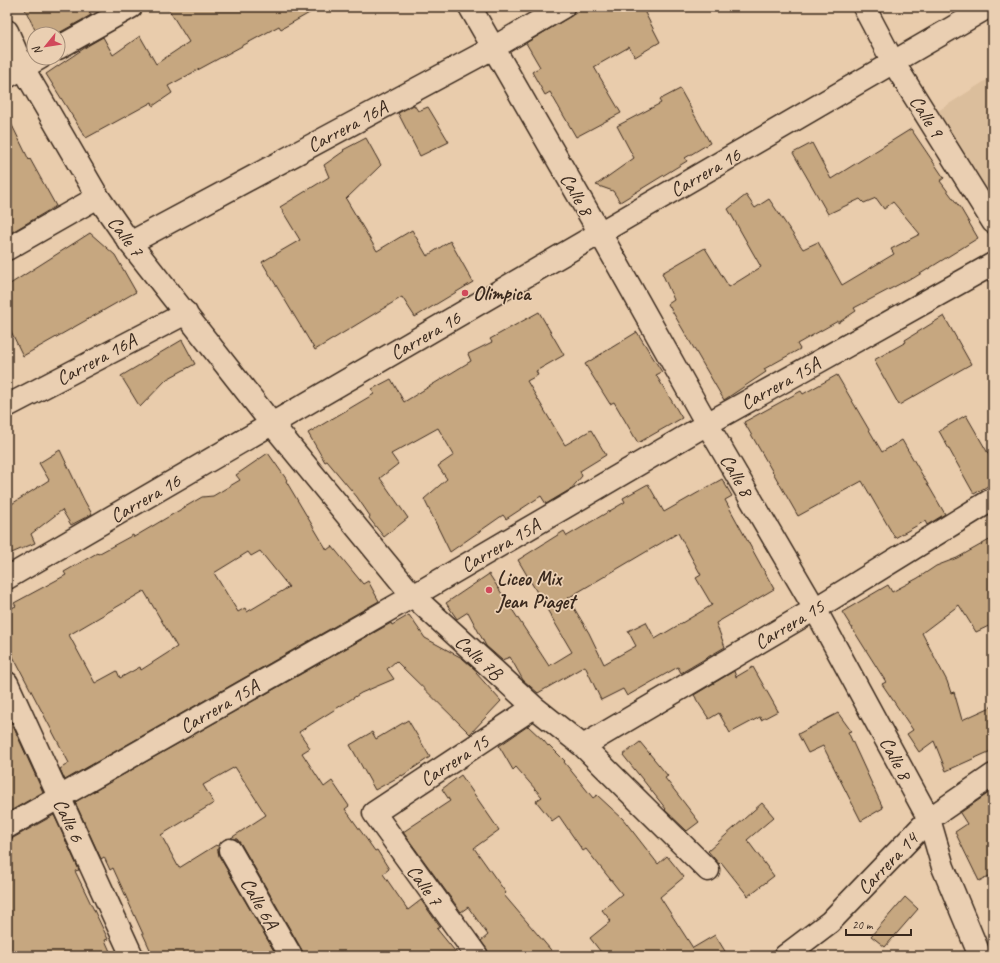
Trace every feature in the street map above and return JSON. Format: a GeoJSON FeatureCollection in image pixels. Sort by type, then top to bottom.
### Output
{"type":"FeatureCollection","features":[{"type":"Feature","properties":{"kind":"street"},"geometry":{"type":"LineString","coordinates":[[66,44],[131,7]]}},
{"type":"Feature","properties":{"kind":"street","name":"Calle 8"},"geometry":{"type":"LineString","coordinates":[[470,7],[492,48],[600,233],[707,424],[815,609],[929,819],[943,867],[980,956]]}},
{"type":"Feature","properties":{"kind":"street","name":"Carrera 16A"},"geometry":{"type":"LineString","coordinates":[[130,243],[492,48],[563,7]]}},
{"type":"Feature","properties":{"kind":"street","name":"Calle 9"},"geometry":{"type":"LineString","coordinates":[[864,7],[893,62],[993,222]]}},
{"type":"Feature","properties":{"kind":"street","name":"Carrera 16"},"geometry":{"type":"LineString","coordinates":[[7,578],[988,7]]}},
{"type":"Feature","properties":{"kind":"street","name":"Calle 7"},"geometry":{"type":"LineString","coordinates":[[7,31],[24,68],[98,197],[130,243],[272,424]]}},
{"type":"Feature","properties":{"kind":"street"},"geometry":{"type":"LineString","coordinates":[[7,249],[98,197]]}},
{"type":"Feature","properties":{"kind":"street","name":"Carrera 15A"},"geometry":{"type":"LineString","coordinates":[[7,827],[413,596],[707,424],[993,264]]}},
{"type":"Feature","properties":{"kind":"street","name":"Carrera 16A"},"geometry":{"type":"LineString","coordinates":[[7,406],[186,313]]}},
{"type":"Feature","properties":{"kind":"street","name":"Calle 7B"},"geometry":{"type":"LineString","coordinates":[[272,424],[413,596],[534,707],[583,746],[708,870]]}},
{"type":"Feature","properties":{"kind":"street","name":"Carrera 15"},"geometry":{"type":"LineString","coordinates":[[583,746],[815,609],[993,499]]}},
{"type":"Feature","properties":{"kind":"street","name":"Calle 6"},"geometry":{"type":"LineString","coordinates":[[7,683],[58,798],[132,956]]}},
{"type":"Feature","properties":{"kind":"street","name":"Carrera 15"},"geometry":{"type":"LineString","coordinates":[[374,813],[534,707]]}},
{"type":"Feature","properties":{"kind":"street","name":"Carrera 14"},"geometry":{"type":"LineString","coordinates":[[785,956],[830,922],[929,819],[993,775]]}},
{"type":"Feature","properties":{"kind":"street","name":"Calle 7"},"geometry":{"type":"LineString","coordinates":[[374,813],[477,956]]}},
{"type":"Feature","properties":{"kind":"street","name":"Calle 6A"},"geometry":{"type":"LineString","coordinates":[[230,850],[291,956]]}},
{"type":"Feature","properties":{"kind":"shaded area"},"geometry":{"type":"Polygon","coordinates":[[[993,76],[993,198],[938,111],[993,76]]]}},
{"type":"Feature","properties":{"kind":"building"},"geometry":{"type":"Polygon","coordinates":[[[24,7],[87,7],[91,15],[66,29],[66,26],[33,26],[24,7]]]}},
{"type":"Feature","properties":{"kind":"building"},"geometry":{"type":"Polygon","coordinates":[[[167,7],[320,7],[281,29],[279,26],[168,86],[172,93],[153,106],[152,102],[86,138],[46,74],[58,66],[66,66],[66,61],[103,37],[113,55],[140,36],[156,64],[189,42],[167,7]]]}},
{"type":"Feature","properties":{"kind":"building"},"geometry":{"type":"Polygon","coordinates":[[[586,7],[642,7],[660,42],[635,57],[629,47],[594,67],[621,113],[576,137],[550,92],[545,95],[532,72],[540,67],[526,43],[586,7]]]}},
{"type":"Feature","properties":{"kind":"building"},"geometry":{"type":"Polygon","coordinates":[[[680,89],[710,143],[685,158],[687,161],[620,202],[613,191],[596,185],[634,158],[617,126],[661,103],[659,100],[680,89]]]}},
{"type":"Feature","properties":{"kind":"building"},"geometry":{"type":"Polygon","coordinates":[[[414,105],[418,111],[428,107],[449,142],[420,156],[398,113],[414,105]]]}},
{"type":"Feature","properties":{"kind":"building"},"geometry":{"type":"Polygon","coordinates":[[[7,115],[29,160],[30,159],[56,206],[7,235],[7,115]]]}},
{"type":"Feature","properties":{"kind":"building"},"geometry":{"type":"Polygon","coordinates":[[[911,129],[944,178],[940,181],[961,209],[978,238],[912,279],[911,278],[854,308],[856,311],[838,323],[838,321],[797,344],[800,349],[764,369],[766,372],[724,400],[668,304],[674,300],[662,273],[705,248],[729,287],[761,267],[728,209],[746,195],[755,208],[769,199],[803,249],[818,242],[842,285],[894,254],[891,249],[920,234],[893,202],[884,209],[876,198],[864,203],[860,199],[828,214],[793,153],[812,143],[831,179],[911,129]]]}},
{"type":"Feature","properties":{"kind":"building"},"geometry":{"type":"Polygon","coordinates":[[[366,138],[381,165],[346,199],[377,251],[412,230],[427,256],[450,241],[473,282],[415,317],[402,297],[315,350],[262,262],[300,240],[280,207],[329,177],[324,165],[344,151],[343,150],[366,138]]]}},
{"type":"Feature","properties":{"kind":"building"},"geometry":{"type":"Polygon","coordinates":[[[90,233],[115,255],[136,292],[23,356],[7,323],[7,286],[90,233]]]}},
{"type":"Feature","properties":{"kind":"building"},"geometry":{"type":"Polygon","coordinates":[[[539,312],[564,355],[536,371],[538,375],[527,381],[565,445],[591,430],[606,455],[580,471],[582,476],[571,489],[546,504],[541,496],[506,519],[503,515],[450,552],[424,499],[447,479],[438,466],[454,455],[438,428],[391,454],[398,464],[380,478],[408,518],[384,537],[369,518],[370,516],[357,497],[327,461],[325,462],[308,433],[374,394],[372,389],[391,379],[404,402],[471,361],[468,354],[492,342],[490,339],[539,312]]]}},
{"type":"Feature","properties":{"kind":"building"},"geometry":{"type":"Polygon","coordinates":[[[944,316],[971,364],[899,405],[874,360],[906,342],[905,340],[944,316]]]}},
{"type":"Feature","properties":{"kind":"building"},"geometry":{"type":"Polygon","coordinates":[[[637,332],[662,372],[656,375],[682,418],[638,443],[614,402],[610,404],[585,364],[637,332]]]}},
{"type":"Feature","properties":{"kind":"building"},"geometry":{"type":"Polygon","coordinates":[[[182,340],[195,364],[167,379],[140,407],[121,376],[182,340]]]}},
{"type":"Feature","properties":{"kind":"building"},"geometry":{"type":"Polygon","coordinates":[[[837,375],[882,452],[902,440],[945,514],[927,525],[925,521],[895,538],[862,481],[798,516],[744,422],[801,391],[803,394],[837,375]]]}},
{"type":"Feature","properties":{"kind":"building"},"geometry":{"type":"Polygon","coordinates":[[[966,415],[993,462],[993,483],[974,494],[939,431],[966,415]]]}},
{"type":"Feature","properties":{"kind":"building"},"geometry":{"type":"Polygon","coordinates":[[[60,450],[92,514],[71,525],[62,510],[31,534],[35,543],[7,555],[7,507],[49,480],[39,463],[60,450]]]}},
{"type":"Feature","properties":{"kind":"building"},"geometry":{"type":"Polygon","coordinates":[[[268,453],[287,480],[286,481],[327,550],[332,546],[363,584],[368,581],[379,601],[65,780],[60,769],[69,763],[7,645],[7,610],[16,606],[14,603],[66,575],[64,572],[97,553],[98,554],[133,535],[134,537],[202,497],[213,496],[240,480],[236,475],[268,453]],[[260,551],[251,556],[248,552],[214,573],[238,612],[245,608],[247,612],[289,587],[260,551]],[[144,591],[69,635],[95,683],[117,671],[120,678],[140,667],[141,670],[177,647],[144,591]]]}},
{"type":"Feature","properties":{"kind":"building"},"geometry":{"type":"Polygon","coordinates":[[[722,479],[732,496],[725,500],[774,589],[716,623],[725,647],[681,673],[678,667],[627,696],[623,689],[601,700],[585,666],[538,693],[523,680],[510,657],[502,660],[486,646],[468,612],[457,619],[446,603],[489,574],[549,666],[572,652],[518,560],[564,531],[567,536],[625,502],[623,498],[648,484],[664,512],[722,479]],[[678,533],[568,598],[589,633],[604,664],[636,646],[628,631],[646,622],[655,639],[712,605],[696,578],[701,575],[678,533]]]}},
{"type":"Feature","properties":{"kind":"building"},"geometry":{"type":"Polygon","coordinates":[[[993,538],[993,624],[976,632],[959,605],[922,633],[947,681],[951,693],[954,692],[962,720],[993,706],[993,750],[946,771],[934,741],[919,752],[907,734],[913,730],[882,684],[886,682],[842,612],[888,585],[892,592],[936,566],[957,558],[993,538]]]}},
{"type":"Feature","properties":{"kind":"building"},"geometry":{"type":"Polygon","coordinates":[[[409,615],[425,638],[462,658],[478,672],[476,673],[501,701],[470,734],[396,661],[387,669],[394,679],[361,693],[299,732],[310,748],[302,753],[324,787],[332,781],[349,806],[345,809],[375,851],[377,850],[389,869],[383,874],[408,910],[421,900],[440,927],[437,929],[459,956],[303,956],[302,950],[241,844],[237,839],[231,838],[266,815],[235,767],[203,785],[214,803],[161,835],[179,868],[216,845],[219,845],[219,856],[277,956],[153,956],[113,868],[110,870],[104,857],[101,859],[75,802],[391,623],[392,625],[409,615]]]}},
{"type":"Feature","properties":{"kind":"building"},"geometry":{"type":"Polygon","coordinates":[[[753,667],[778,711],[761,720],[760,717],[730,733],[719,713],[709,719],[694,695],[734,671],[736,677],[753,667]]]}},
{"type":"Feature","properties":{"kind":"building"},"geometry":{"type":"Polygon","coordinates":[[[7,713],[43,792],[7,813],[7,713]]]}},
{"type":"Feature","properties":{"kind":"building"},"geometry":{"type":"Polygon","coordinates":[[[838,713],[851,731],[848,732],[883,808],[861,821],[823,746],[808,753],[798,734],[838,713]]]}},
{"type":"Feature","properties":{"kind":"building"},"geometry":{"type":"Polygon","coordinates":[[[408,720],[430,757],[402,776],[375,790],[350,745],[372,732],[376,739],[408,720]]]}},
{"type":"Feature","properties":{"kind":"building"},"geometry":{"type":"Polygon","coordinates":[[[528,726],[565,761],[564,762],[593,798],[597,795],[623,819],[658,864],[667,856],[684,877],[660,897],[693,948],[715,935],[728,956],[604,956],[590,938],[611,921],[602,910],[622,894],[586,849],[583,851],[559,816],[552,821],[536,801],[542,797],[516,767],[513,770],[499,746],[528,726]]]}},
{"type":"Feature","properties":{"kind":"building"},"geometry":{"type":"Polygon","coordinates":[[[640,742],[668,776],[665,778],[699,822],[687,831],[665,810],[666,809],[623,755],[640,742]]]}},
{"type":"Feature","properties":{"kind":"building"},"geometry":{"type":"Polygon","coordinates":[[[461,775],[499,830],[474,848],[506,893],[504,895],[556,956],[489,956],[487,949],[481,941],[488,935],[468,907],[461,912],[403,832],[450,801],[442,789],[461,775]]]}},
{"type":"Feature","properties":{"kind":"building"},"geometry":{"type":"Polygon","coordinates":[[[993,790],[993,874],[979,881],[955,832],[967,824],[960,813],[993,790]]]}},
{"type":"Feature","properties":{"kind":"building"},"geometry":{"type":"Polygon","coordinates":[[[762,803],[774,817],[747,840],[774,876],[748,896],[721,862],[719,864],[708,851],[762,803]]]}},
{"type":"Feature","properties":{"kind":"building"},"geometry":{"type":"Polygon","coordinates":[[[54,815],[79,870],[75,871],[108,939],[105,940],[112,956],[7,956],[7,839],[13,838],[54,815]]]}},
{"type":"Feature","properties":{"kind":"building"},"geometry":{"type":"Polygon","coordinates":[[[905,897],[918,909],[885,947],[871,936],[905,897]]]}},
{"type":"Feature","properties":{"kind":"place","name":"Olimpica"},"geometry":{"type":"Point","coordinates":[465,293]}},
{"type":"Feature","properties":{"kind":"place","name":"Liceo Mix Jean Piaget"},"geometry":{"type":"Point","coordinates":[489,590]}}]}
